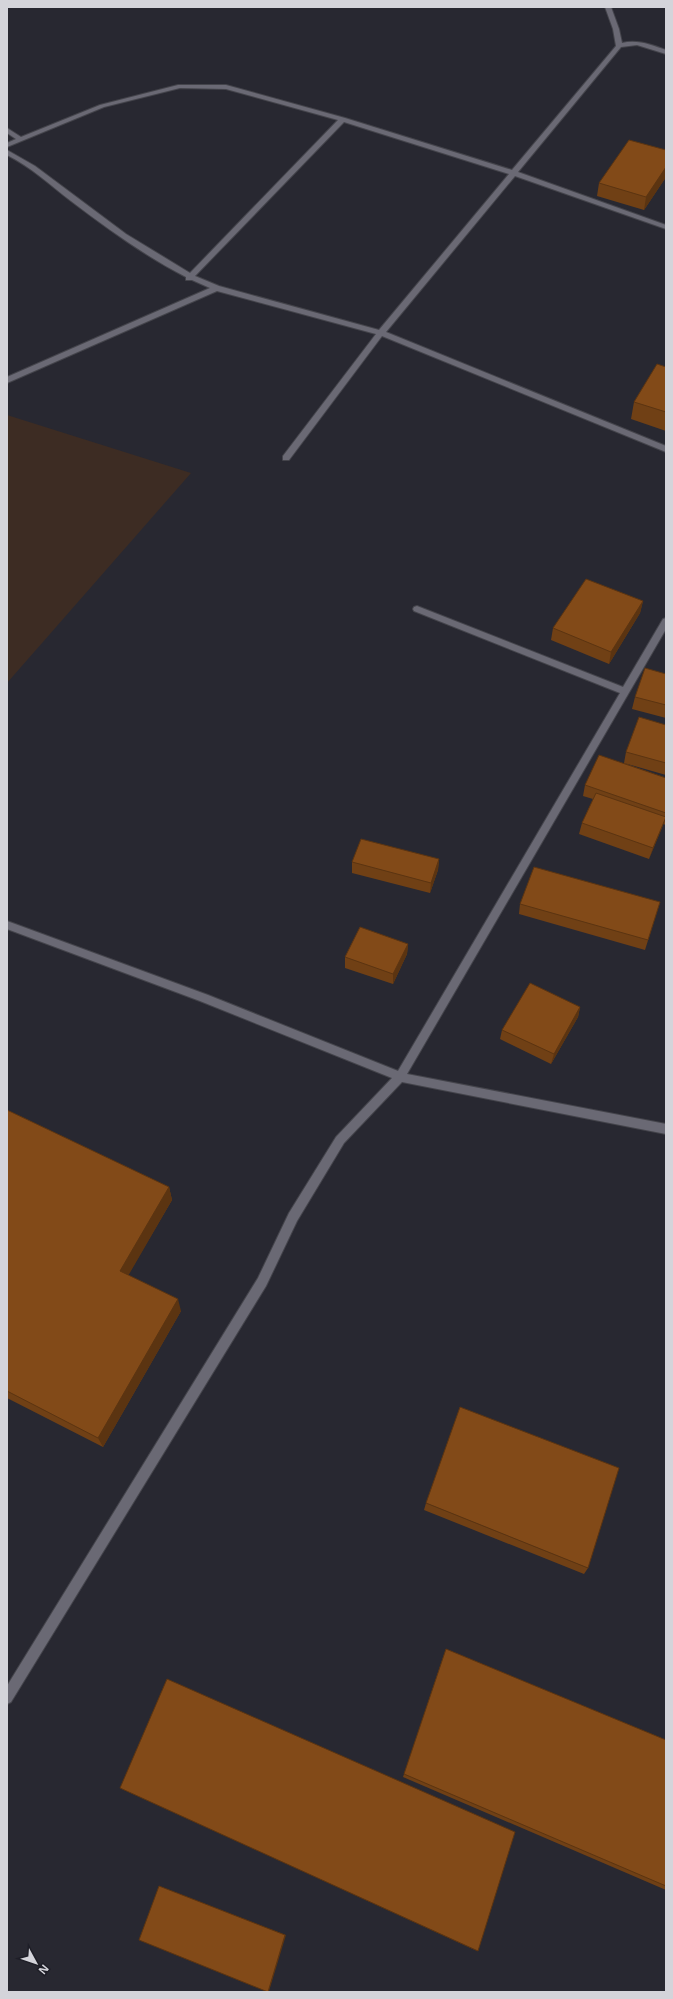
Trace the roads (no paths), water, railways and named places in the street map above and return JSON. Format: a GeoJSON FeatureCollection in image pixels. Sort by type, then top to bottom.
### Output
{"type":"FeatureCollection","features":[{"type":"Feature","properties":{"kind":"street"},"geometry":{"type":"LineString","coordinates":[[608,7],[616,29],[619,46]]}},
{"type":"Feature","properties":{"kind":"street"},"geometry":{"type":"LineString","coordinates":[[286,458],[381,333],[619,46],[627,43],[634,43],[666,52]]}},
{"type":"Feature","properties":{"kind":"street"},"geometry":{"type":"LineString","coordinates":[[7,145],[102,106],[180,86],[226,87],[343,119],[513,173],[666,227]]}},
{"type":"Feature","properties":{"kind":"street"},"geometry":{"type":"LineString","coordinates":[[189,278],[343,119]]}},
{"type":"Feature","properties":{"kind":"street"},"geometry":{"type":"LineString","coordinates":[[7,130],[20,139]]}},
{"type":"Feature","properties":{"kind":"street"},"geometry":{"type":"LineString","coordinates":[[7,152],[27,165],[98,218],[189,278],[216,288],[381,333],[666,449]]}},
{"type":"Feature","properties":{"kind":"street"},"geometry":{"type":"LineString","coordinates":[[7,380],[216,288]]}},
{"type":"Feature","properties":{"kind":"street"},"geometry":{"type":"LineString","coordinates":[[418,609],[624,691]]}},
{"type":"Feature","properties":{"kind":"street"},"geometry":{"type":"LineString","coordinates":[[7,1698],[262,1282],[293,1217],[340,1140],[400,1077],[666,620]]}},
{"type":"Feature","properties":{"kind":"street"},"geometry":{"type":"LineString","coordinates":[[7,925],[204,998],[400,1077],[666,1129]]}}]}
